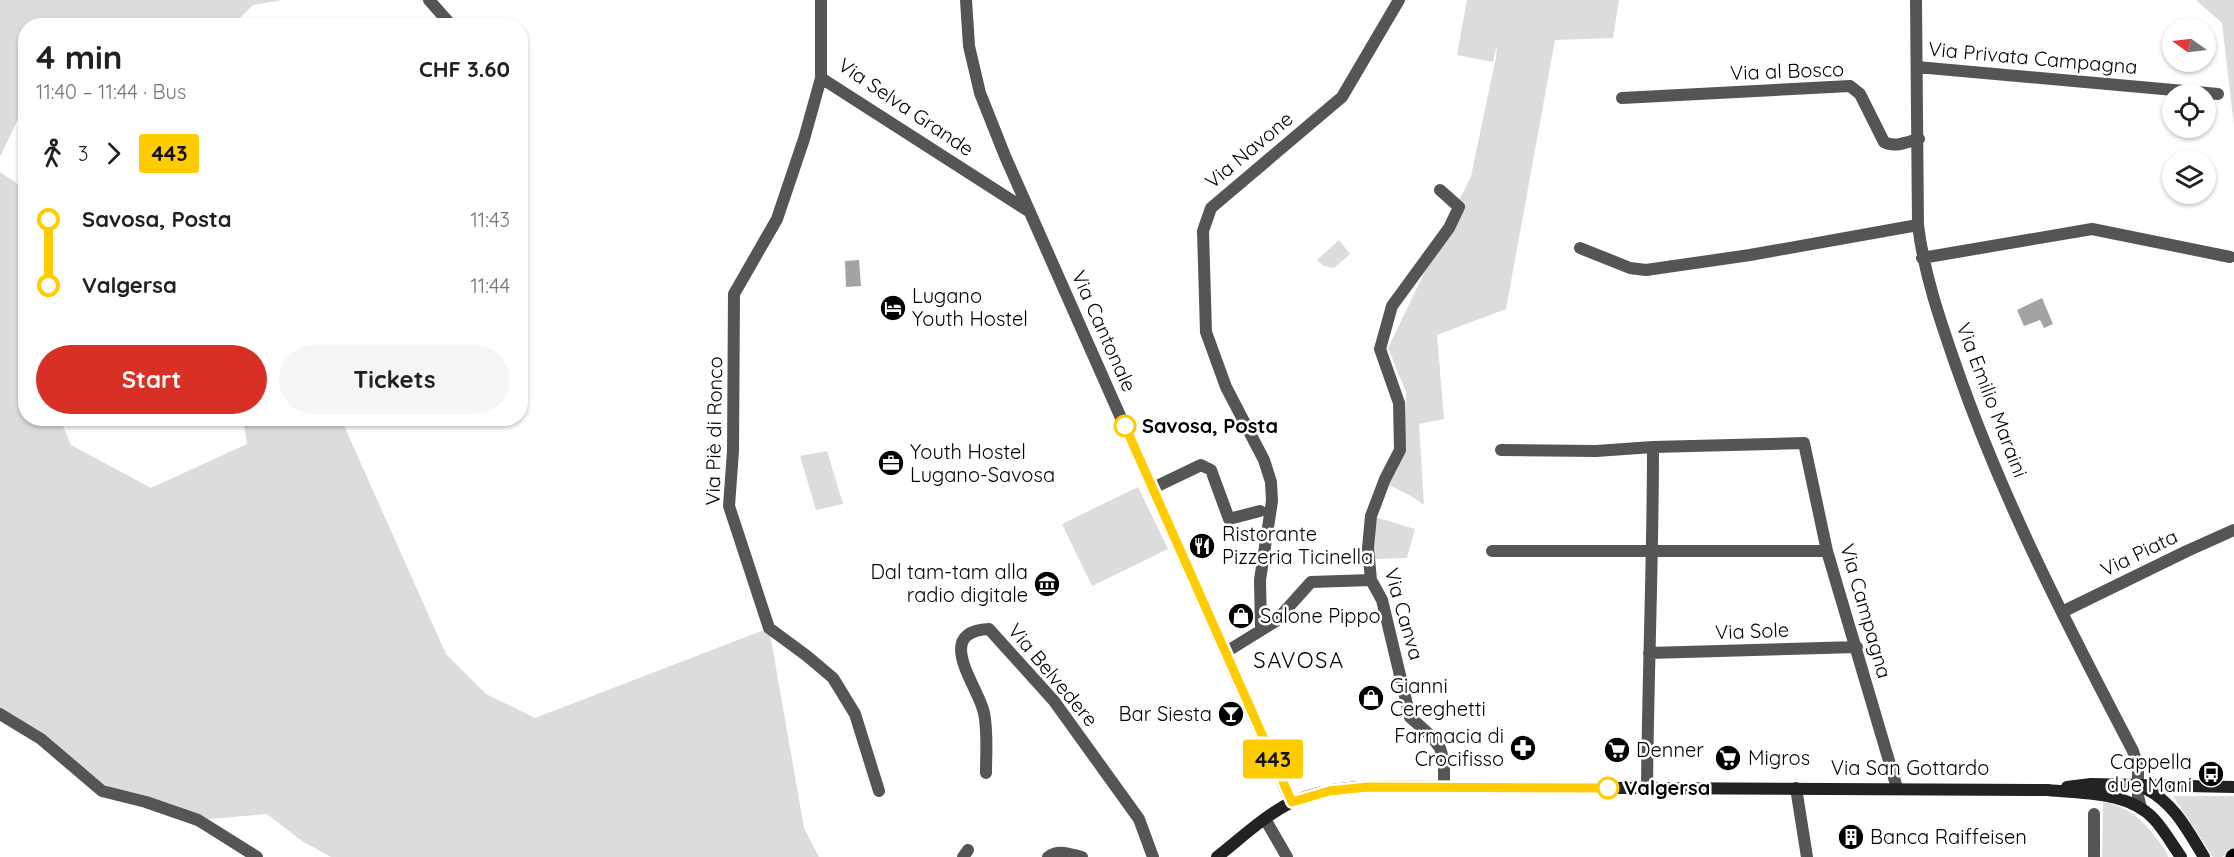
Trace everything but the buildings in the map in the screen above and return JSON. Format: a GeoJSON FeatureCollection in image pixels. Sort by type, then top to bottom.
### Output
{"type":"FeatureCollection","features":[{"type":"Feature","properties":{"kind":"main road","name":"Via San Gottardo"},"geometry":{"type":"LineString","coordinates":[[2048,790],[2091,784],[2234,787]]}},
{"type":"Feature","properties":{"kind":"main road"},"geometry":{"type":"LineString","coordinates":[[2140,786],[2158,795],[2169,804],[2204,857]]}},
{"type":"Feature","properties":{"kind":"main road","name":"Via San Gottardo"},"geometry":{"type":"LineString","coordinates":[[1217,857],[1265,819],[1292,802],[1329,791],[1355,788],[1444,787],[2048,790],[2117,798],[2141,808],[2160,826],[2181,857]]}},
{"type":"Feature","properties":{"kind":"street"},"geometry":{"type":"LineString","coordinates":[[429,0],[445,18]]}},
{"type":"Feature","properties":{"kind":"street","name":"Via Selva Grande"},"geometry":{"type":"LineString","coordinates":[[821,0],[821,78],[1030,212]]}},
{"type":"Feature","properties":{"kind":"street","name":"Via Cantonale"},"geometry":{"type":"LineString","coordinates":[[966,0],[969,46],[980,93],[1030,212],[1292,802]]}},
{"type":"Feature","properties":{"kind":"street","name":"Via Navone"},"geometry":{"type":"LineString","coordinates":[[1261,630],[1260,580],[1272,501],[1270,482],[1264,460],[1226,387],[1206,332],[1203,231],[1211,208],[1342,97],[1399,0]]}},
{"type":"Feature","properties":{"kind":"street","name":"Via Emilio Maraini"},"geometry":{"type":"LineString","coordinates":[[1916,0],[1918,225],[1922,258],[1975,423],[2062,612],[2133,751],[2138,768],[2140,786],[2138,796],[2141,808]]}},
{"type":"Feature","properties":{"kind":"street","name":"Via Privata Campagna"},"geometry":{"type":"LineString","coordinates":[[1917,68],[2218,94]]}},
{"type":"Feature","properties":{"kind":"street","name":"Via Piè di Ronco"},"geometry":{"type":"LineString","coordinates":[[821,78],[804,139],[777,219],[734,294],[733,450],[729,506],[769,628],[833,678],[855,714],[879,791]]}},
{"type":"Feature","properties":{"kind":"street","name":"Via al Bosco"},"geometry":{"type":"LineString","coordinates":[[1622,98],[1850,86],[1860,94],[1884,142],[1895,145],[1919,139]]}},
{"type":"Feature","properties":{"kind":"street","name":"Via Canva"},"geometry":{"type":"LineString","coordinates":[[1440,190],[1459,207],[1449,228],[1392,306],[1380,349],[1399,404],[1400,450],[1385,479],[1371,516],[1368,548],[1371,580],[1382,600],[1410,717],[1431,736],[1440,748],[1444,762],[1444,787]]}},
{"type":"Feature","properties":{"kind":"street"},"geometry":{"type":"LineString","coordinates":[[1580,248],[1630,267],[1646,270],[1750,255],[1918,225]]}},
{"type":"Feature","properties":{"kind":"street"},"geometry":{"type":"LineString","coordinates":[[1922,258],[2092,230],[2230,257]]}},
{"type":"Feature","properties":{"kind":"street","name":"Via Campagna"},"geometry":{"type":"LineString","coordinates":[[1653,447],[1804,443],[1827,551],[1897,788]]}},
{"type":"Feature","properties":{"kind":"street"},"geometry":{"type":"LineString","coordinates":[[1501,450],[1596,451],[1653,447],[1653,551],[1647,788]]}},
{"type":"Feature","properties":{"kind":"street"},"geometry":{"type":"LineString","coordinates":[[1153,488],[1201,465],[1211,470],[1229,519],[1260,511]]}},
{"type":"Feature","properties":{"kind":"street","name":"Via Piata"},"geometry":{"type":"LineString","coordinates":[[2062,612],[2234,530]]}},
{"type":"Feature","properties":{"kind":"street"},"geometry":{"type":"LineString","coordinates":[[1492,551],[1827,551]]}},
{"type":"Feature","properties":{"kind":"street"},"geometry":{"type":"LineString","coordinates":[[1226,652],[1276,621],[1311,582],[1371,580]]}},
{"type":"Feature","properties":{"kind":"street","name":"Via Belvedere"},"geometry":{"type":"LineString","coordinates":[[986,773],[984,711],[961,659],[960,647],[973,633],[989,629],[1054,701],[1138,819],[1153,857]]}},
{"type":"Feature","properties":{"kind":"street","name":"Via Sole"},"geometry":{"type":"LineString","coordinates":[[1649,653],[1857,647]]}},
{"type":"Feature","properties":{"kind":"street"},"geometry":{"type":"LineString","coordinates":[[0,714],[41,739],[102,791],[147,802],[198,820],[257,857]]}},
{"type":"Feature","properties":{"kind":"street"},"geometry":{"type":"LineString","coordinates":[[1796,788],[1808,857]]}},
{"type":"Feature","properties":{"kind":"street"},"geometry":{"type":"LineString","coordinates":[[2094,814],[2094,857]]}},
{"type":"Feature","properties":{"kind":"street"},"geometry":{"type":"LineString","coordinates":[[1265,819],[1287,857]]}},
{"type":"Feature","properties":{"kind":"street"},"geometry":{"type":"LineString","coordinates":[[1048,857],[1055,852],[1063,852],[1082,857]]}},
{"type":"Feature","properties":{"kind":"shaded area"},"geometry":{"type":"Polygon","coordinates":[[[0,0],[283,0],[253,5],[240,18],[18,18],[18,119],[0,157],[0,0]]]}},
{"type":"Feature","properties":{"kind":"shaded area"},"geometry":{"type":"Polygon","coordinates":[[[1467,0],[1619,0],[1613,38],[1555,40],[1506,309],[1437,335],[1444,419],[1419,424],[1424,505],[1389,485],[1403,451],[1406,392],[1388,348],[1471,176],[1497,45],[1493,62],[1457,55],[1467,0]]]}},
{"type":"Feature","properties":{"kind":"shaded area"},"geometry":{"type":"Polygon","coordinates":[[[2196,0],[2234,0],[2234,126],[2222,23],[2196,0]]]}},
{"type":"Feature","properties":{"kind":"shaded area"},"geometry":{"type":"Polygon","coordinates":[[[0,172],[18,184],[18,426],[63,426],[71,445],[151,488],[247,444],[244,426],[344,426],[446,654],[486,694],[535,718],[769,628],[804,828],[819,857],[331,857],[302,841],[267,814],[198,820],[102,791],[0,714],[0,172]]]}},
{"type":"Feature","properties":{"kind":"shaded area"},"geometry":{"type":"Polygon","coordinates":[[[1339,240],[1350,254],[1334,268],[1324,266],[1317,260],[1339,240]]]}},
{"type":"Feature","properties":{"kind":"shaded area"},"geometry":{"type":"Polygon","coordinates":[[[859,260],[861,286],[846,287],[845,261],[859,260]]]}},
{"type":"Feature","properties":{"kind":"shaded area"},"geometry":{"type":"Polygon","coordinates":[[[2042,298],[2053,324],[2044,328],[2040,320],[2024,326],[2017,310],[2042,298]]]}},
{"type":"Feature","properties":{"kind":"shaded area"},"geometry":{"type":"Polygon","coordinates":[[[827,451],[843,504],[816,510],[800,456],[827,451]]]}},
{"type":"Feature","properties":{"kind":"shaded area"},"geometry":{"type":"Polygon","coordinates":[[[1138,487],[1168,549],[1092,586],[1062,524],[1138,487]]]}},
{"type":"Feature","properties":{"kind":"shaded area"},"geometry":{"type":"Polygon","coordinates":[[[1375,517],[1415,529],[1407,558],[1374,559],[1375,517]]]}},
{"type":"Feature","properties":{"kind":"shaded area"},"geometry":{"type":"Polygon","coordinates":[[[2173,796],[2234,796],[2234,848],[2222,857],[2213,857],[2173,796]]]}},
{"type":"Feature","properties":{"kind":"shaded area"},"geometry":{"type":"Polygon","coordinates":[[[2103,802],[2124,809],[2140,820],[2154,835],[2168,857],[2102,857],[2103,802]]]}},
{"type":"Feature","properties":{"kind":"bus line","name":"443"},"geometry":{"type":"LineString","coordinates":[[1125,426],[1292,802],[1329,791],[1368,787],[1608,788]]}},
{"type":"Feature","properties":{"kind":"place","name":"Lugano Youth Hostel"},"geometry":{"type":"Point","coordinates":[893,308]}},
{"type":"Feature","properties":{"kind":"place","name":"Savosa, Posta"},"geometry":{"type":"Point","coordinates":[1125,426]}},
{"type":"Feature","properties":{"kind":"place","name":"Youth Hostel Lugano-Savosa"},"geometry":{"type":"Point","coordinates":[891,463]}},
{"type":"Feature","properties":{"kind":"place","name":"Ristorante Pizzeria Ticinella"},"geometry":{"type":"Point","coordinates":[1202,546]}},
{"type":"Feature","properties":{"kind":"place","name":"Dal tam-tam alla radio digitale"},"geometry":{"type":"Point","coordinates":[1047,584]}},
{"type":"Feature","properties":{"kind":"place","name":"Salone Pippo"},"geometry":{"type":"Point","coordinates":[1241,616]}},
{"type":"Feature","properties":{"kind":"place","name":"Gianni Cereghetti"},"geometry":{"type":"Point","coordinates":[1371,698]}},
{"type":"Feature","properties":{"kind":"place","name":"Bar Siesta"},"geometry":{"type":"Point","coordinates":[1231,714]}},
{"type":"Feature","properties":{"kind":"place","name":"Farmacia di Crocifisso"},"geometry":{"type":"Point","coordinates":[1523,748]}},
{"type":"Feature","properties":{"kind":"place","name":"Denner"},"geometry":{"type":"Point","coordinates":[1617,750]}},
{"type":"Feature","properties":{"kind":"place","name":"Migros"},"geometry":{"type":"Point","coordinates":[1728,758]}},
{"type":"Feature","properties":{"kind":"place","name":"Cappella due Mani"},"geometry":{"type":"Point","coordinates":[2211,774]}},
{"type":"Feature","properties":{"kind":"place","name":"Valgersa"},"geometry":{"type":"Point","coordinates":[1608,788]}},
{"type":"Feature","properties":{"kind":"place","name":"Banca Raiffeisen"},"geometry":{"type":"Point","coordinates":[1851,837]}},
{"type":"Feature","properties":{"kind":"district","name":"SAVOSA"},"geometry":{"type":"Point","coordinates":[1299,660]}}]}
